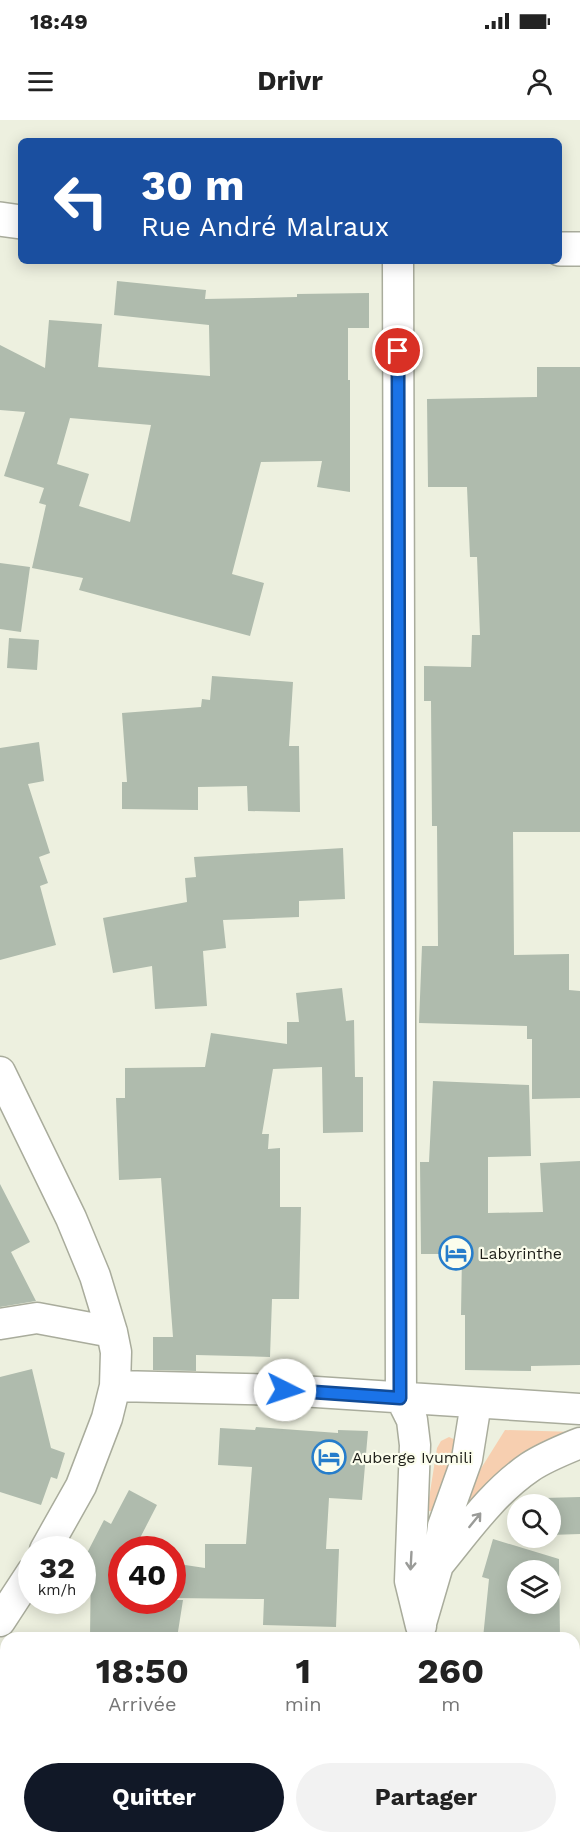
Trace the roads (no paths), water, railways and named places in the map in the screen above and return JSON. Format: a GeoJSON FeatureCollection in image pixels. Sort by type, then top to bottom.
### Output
{"type":"FeatureCollection","features":[{"type":"Feature","properties":{"kind":"main road"},"geometry":{"type":"LineString","coordinates":[[0,219],[18,222]]}},
{"type":"Feature","properties":{"kind":"main road"},"geometry":{"type":"LineString","coordinates":[[562,249],[580,249]]}},
{"type":"Feature","properties":{"kind":"street"},"geometry":{"type":"LineString","coordinates":[[398,264],[400,1398],[412,1420],[415,1445],[410,1581],[421,1632]]}},
{"type":"Feature","properties":{"kind":"street"},"geometry":{"type":"LineString","coordinates":[[0,1071],[75,1227],[95,1276],[116,1352],[115,1386],[107,1418],[81,1486],[53,1536]]}},
{"type":"Feature","properties":{"kind":"street"},"geometry":{"type":"LineString","coordinates":[[0,1324],[37,1318],[112,1332]]}},
{"type":"Feature","properties":{"kind":"street"},"geometry":{"type":"LineString","coordinates":[[115,1386],[285,1390],[580,1409]]}},
{"type":"Feature","properties":{"kind":"street"},"geometry":{"type":"LineString","coordinates":[[415,1481],[434,1422],[463,1402]]}},
{"type":"Feature","properties":{"kind":"street"},"geometry":{"type":"LineString","coordinates":[[421,1632],[438,1565],[443,1526],[467,1459],[463,1402]]}},
{"type":"Feature","properties":{"kind":"street"},"geometry":{"type":"LineString","coordinates":[[438,1565],[483,1510],[510,1482],[530,1466],[580,1443]]}},
{"type":"Feature","properties":{"kind":"street"},"geometry":{"type":"LineString","coordinates":[[0,1621],[18,1593]]}},
{"type":"Feature","properties":{"kind":"place","name":"Labyrinthe"},"geometry":{"type":"Point","coordinates":[456,1253]}},
{"type":"Feature","properties":{"kind":"place","name":"Auberge Ivumili"},"geometry":{"type":"Point","coordinates":[329,1457]}}]}
